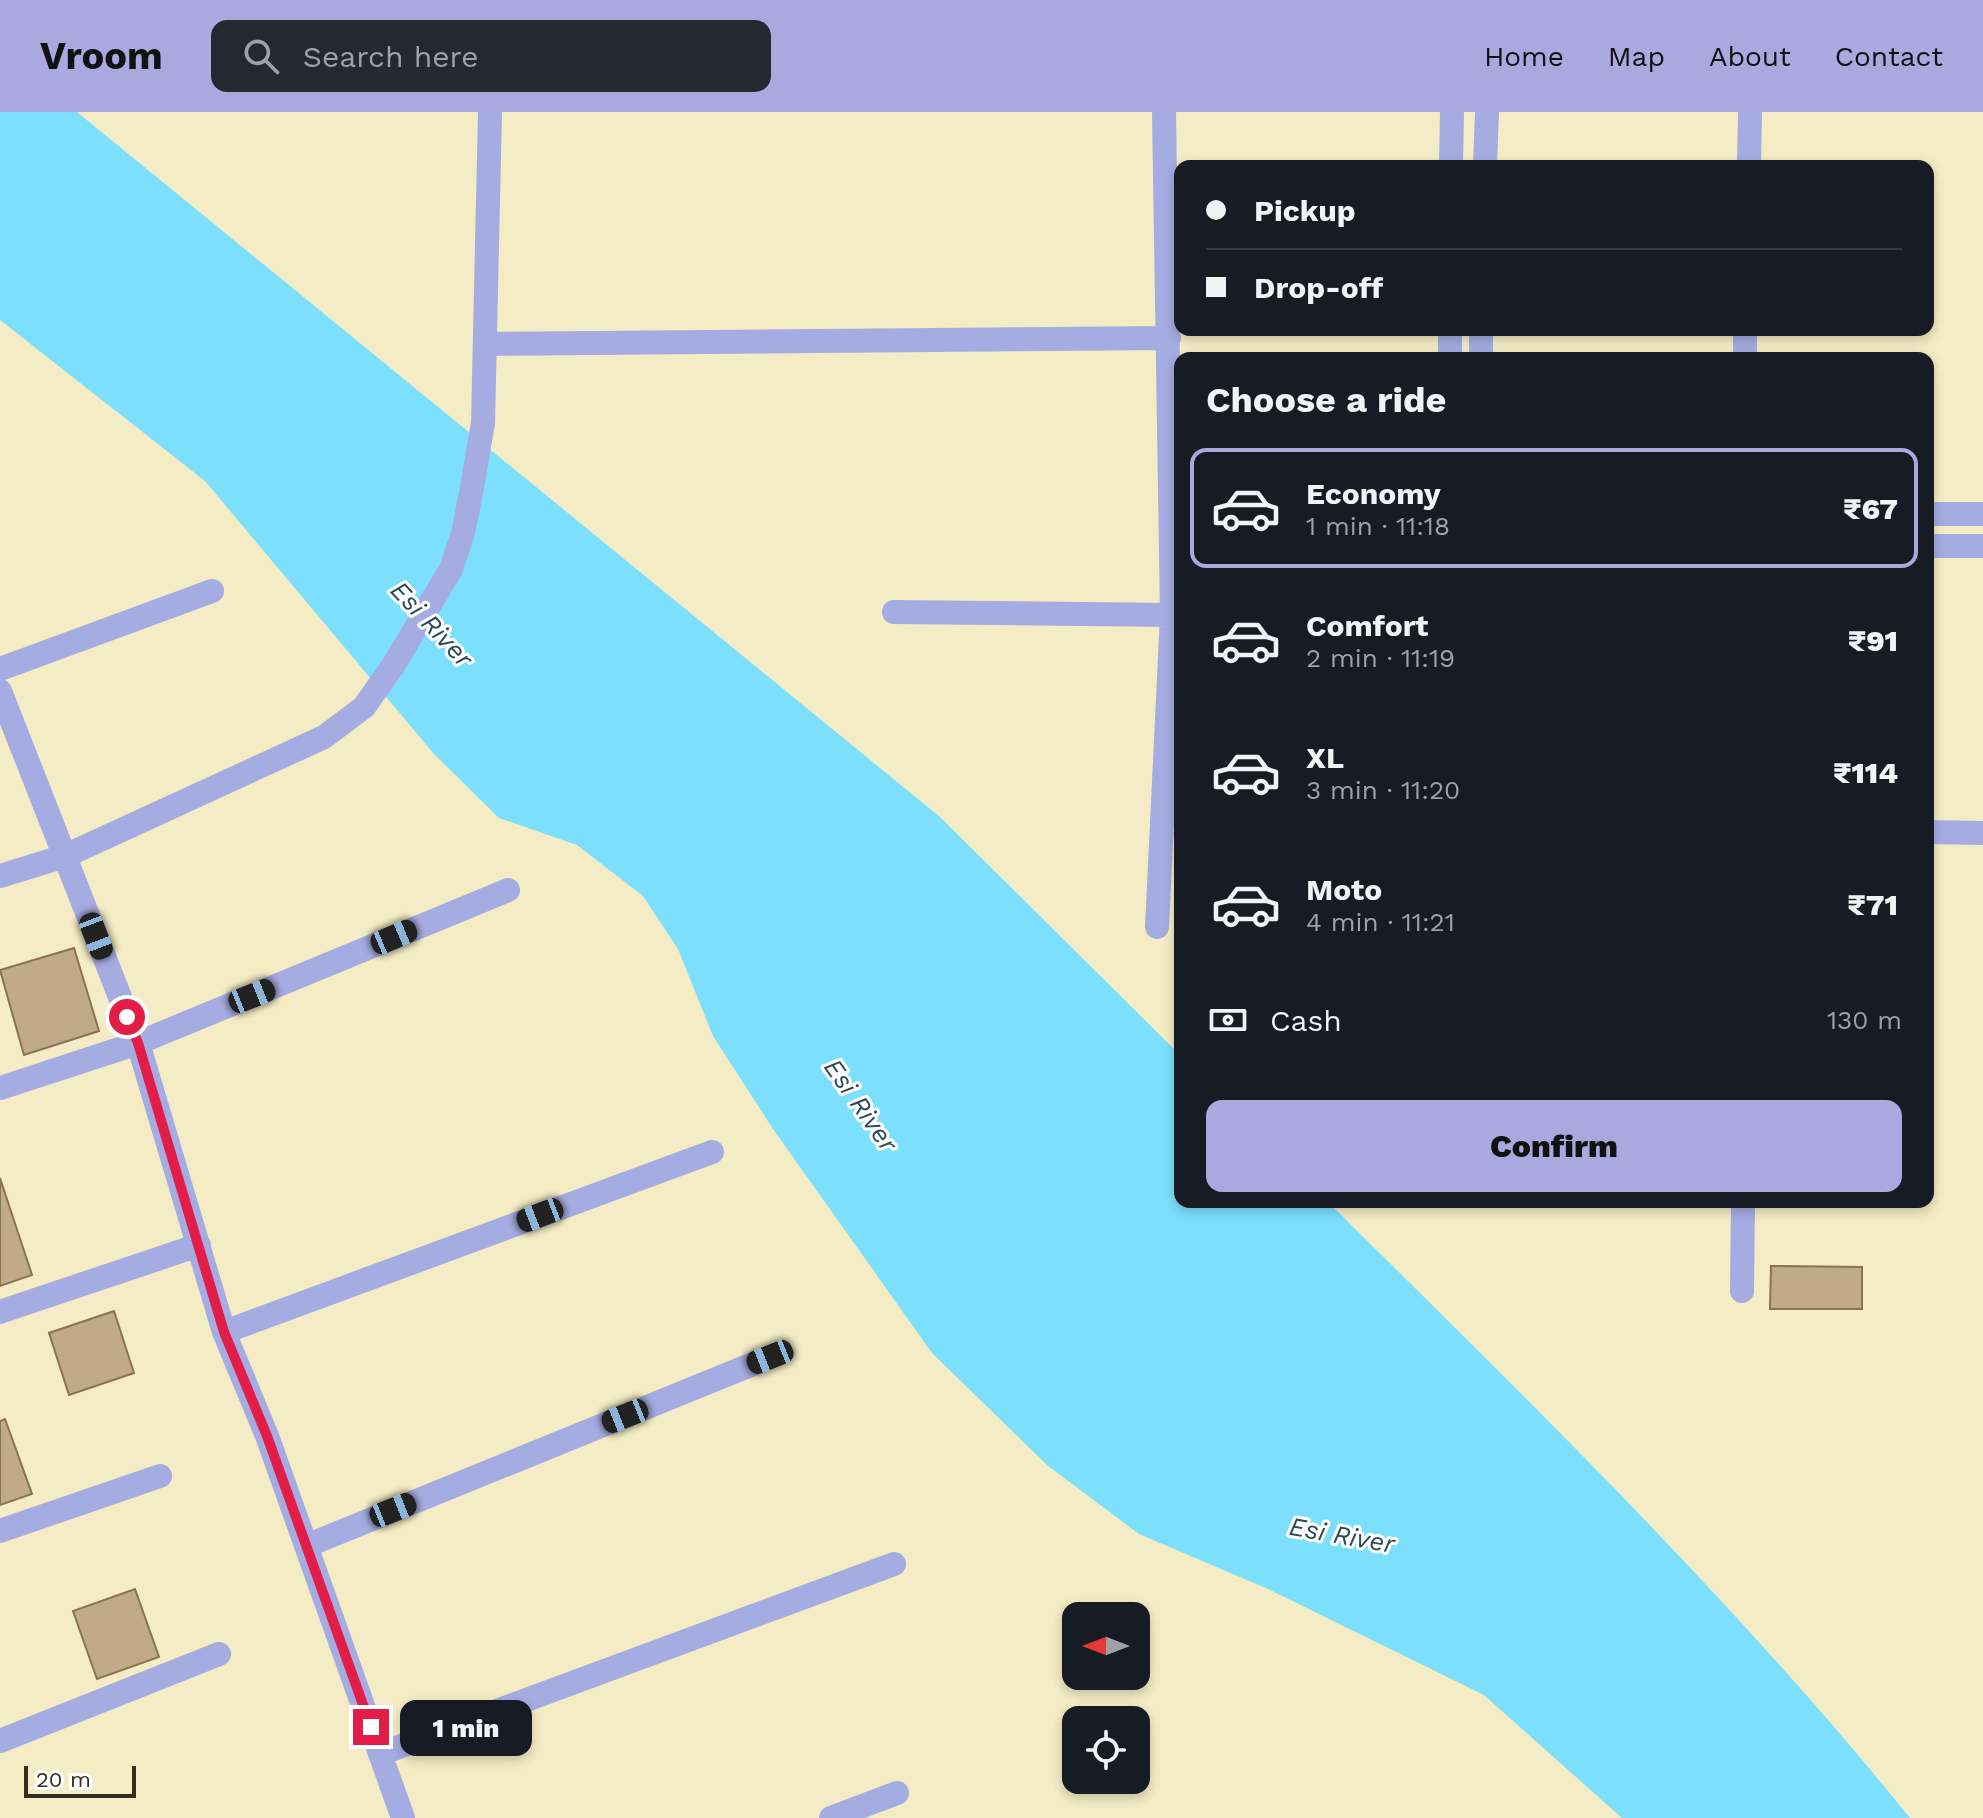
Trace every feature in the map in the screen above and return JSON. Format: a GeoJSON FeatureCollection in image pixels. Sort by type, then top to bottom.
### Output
{"type":"FeatureCollection","features":[{"type":"Feature","properties":{"kind":"street"},"geometry":{"type":"LineString","coordinates":[[0,876],[65,856],[324,737],[364,707],[393,666],[451,569],[466,519],[483,423],[490,112]]}},
{"type":"Feature","properties":{"kind":"street"},"geometry":{"type":"LineString","coordinates":[[1157,927],[1172,615],[1164,112]]}},
{"type":"Feature","properties":{"kind":"street"},"geometry":{"type":"LineString","coordinates":[[1451,160],[1452,112]]}},
{"type":"Feature","properties":{"kind":"street"},"geometry":{"type":"LineString","coordinates":[[1485,160],[1487,112]]}},
{"type":"Feature","properties":{"kind":"street"},"geometry":{"type":"LineString","coordinates":[[1749,160],[1750,112]]}},
{"type":"Feature","properties":{"kind":"street"},"geometry":{"type":"LineString","coordinates":[[486,344],[1169,338]]}},
{"type":"Feature","properties":{"kind":"street"},"geometry":{"type":"LineString","coordinates":[[1934,514],[1983,514]]}},
{"type":"Feature","properties":{"kind":"street"},"geometry":{"type":"LineString","coordinates":[[1934,546],[1983,546]]}},
{"type":"Feature","properties":{"kind":"street"},"geometry":{"type":"LineString","coordinates":[[0,669],[212,591]]}},
{"type":"Feature","properties":{"kind":"street"},"geometry":{"type":"LineString","coordinates":[[894,612],[1172,615]]}},
{"type":"Feature","properties":{"kind":"street"},"geometry":{"type":"LineString","coordinates":[[0,691],[138,1043],[224,1332],[267,1436],[403,1818]]}},
{"type":"Feature","properties":{"kind":"street"},"geometry":{"type":"LineString","coordinates":[[1934,832],[1983,833]]}},
{"type":"Feature","properties":{"kind":"street"},"geometry":{"type":"LineString","coordinates":[[0,1088],[138,1043],[508,890]]}},
{"type":"Feature","properties":{"kind":"street"},"geometry":{"type":"LineString","coordinates":[[224,1332],[712,1152]]}},
{"type":"Feature","properties":{"kind":"street"},"geometry":{"type":"LineString","coordinates":[[1742,1291],[1743,1208]]}},
{"type":"Feature","properties":{"kind":"street"},"geometry":{"type":"LineString","coordinates":[[0,1312],[199,1245]]}},
{"type":"Feature","properties":{"kind":"street"},"geometry":{"type":"LineString","coordinates":[[306,1546],[770,1357]]}},
{"type":"Feature","properties":{"kind":"street"},"geometry":{"type":"LineString","coordinates":[[0,1531],[160,1476]]}},
{"type":"Feature","properties":{"kind":"street"},"geometry":{"type":"LineString","coordinates":[[380,1754],[894,1564]]}},
{"type":"Feature","properties":{"kind":"street"},"geometry":{"type":"LineString","coordinates":[[0,1741],[219,1654]]}},
{"type":"Feature","properties":{"kind":"street"},"geometry":{"type":"LineString","coordinates":[[831,1818],[897,1793]]}},
{"type":"Feature","properties":{"kind":"water","name":"Esi River"},"geometry":{"type":"Polygon","coordinates":[[[0,112],[77,112],[940,817],[1174,1049],[1174,1208],[1334,1208],[1554,1426],[1701,1579],[1910,1818],[1622,1818],[1484,1695],[1268,1589],[1139,1534],[1047,1465],[932,1353],[773,1129],[713,1036],[678,949],[643,896],[577,845],[499,818],[434,754],[205,481],[0,320],[0,112]]]}},
{"type":"Feature","properties":{"kind":"building"},"geometry":{"type":"Polygon","coordinates":[[[74,948],[99,1031],[24,1055],[0,970],[74,948]]]}},
{"type":"Feature","properties":{"kind":"building"},"geometry":{"type":"Polygon","coordinates":[[[0,1178],[32,1275],[0,1286],[0,1178]]]}},
{"type":"Feature","properties":{"kind":"building"},"geometry":{"type":"Polygon","coordinates":[[[1771,1266],[1862,1267],[1862,1309],[1770,1309],[1771,1266]]]}},
{"type":"Feature","properties":{"kind":"building"},"geometry":{"type":"Polygon","coordinates":[[[114,1311],[134,1373],[69,1395],[49,1333],[114,1311]]]}},
{"type":"Feature","properties":{"kind":"building"},"geometry":{"type":"Polygon","coordinates":[[[5,1419],[32,1494],[0,1505],[0,1421],[5,1419]]]}},
{"type":"Feature","properties":{"kind":"building"},"geometry":{"type":"Polygon","coordinates":[[[135,1589],[159,1657],[97,1679],[73,1611],[135,1589]]]}},
{"type":"Feature","properties":{"kind":"route"},"geometry":{"type":"LineString","coordinates":[[127,1017],[138,1043],[224,1332],[267,1436],[371,1727]]}}]}
